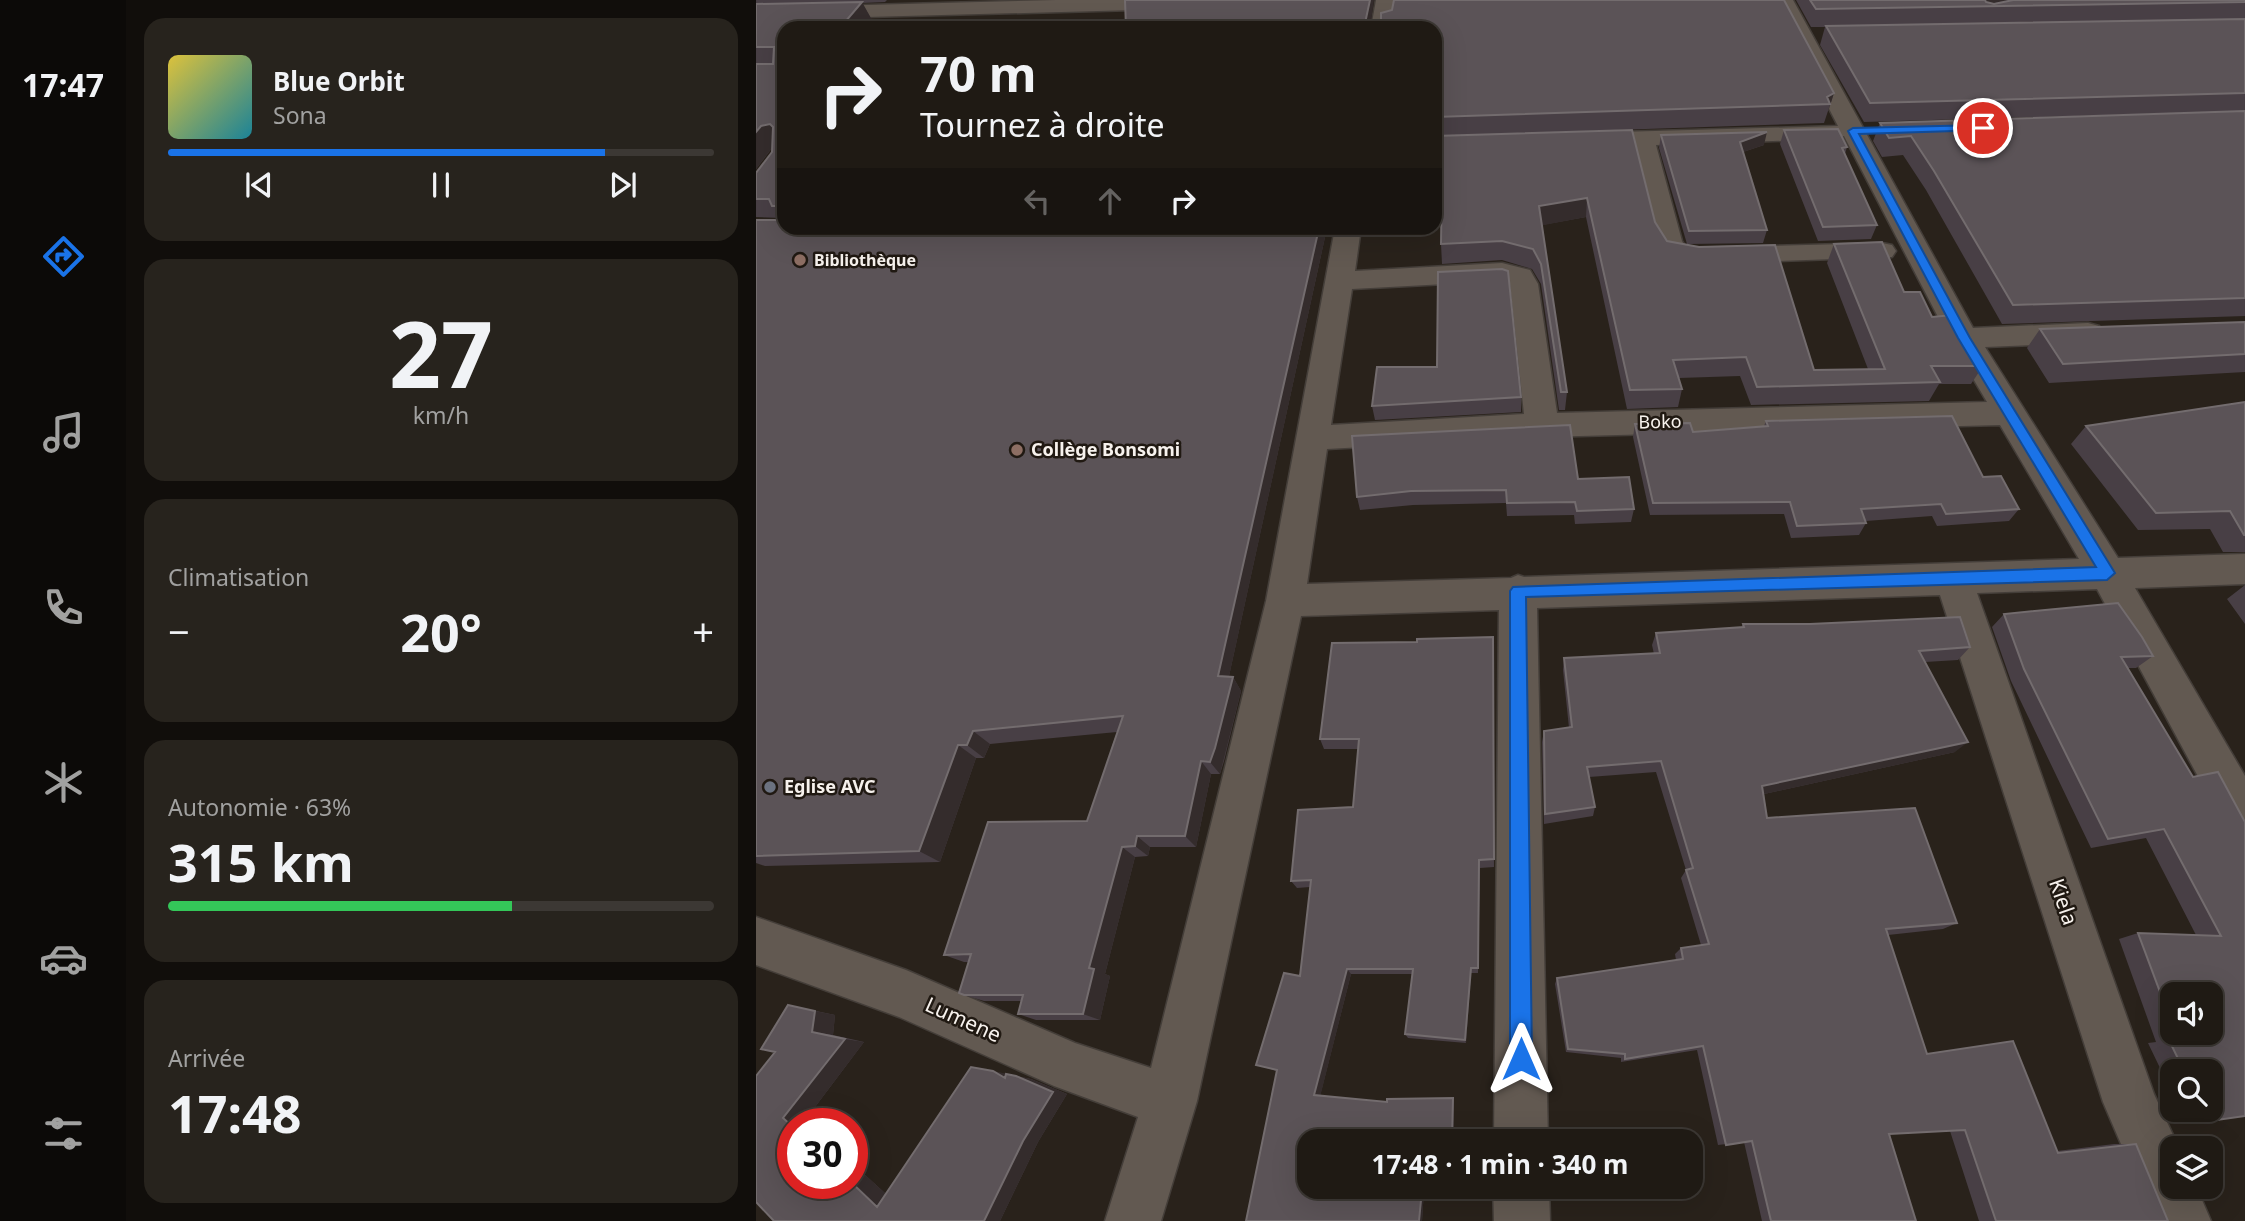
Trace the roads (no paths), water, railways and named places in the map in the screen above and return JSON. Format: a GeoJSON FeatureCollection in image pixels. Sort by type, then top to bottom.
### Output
{"type":"FeatureCollection","features":[{"type":"Feature","properties":{"kind":"street"},"geometry":{"type":"LineString","coordinates":[[756,14],[910,4],[1286,0]]}},
{"type":"Feature","properties":{"kind":"street"},"geometry":{"type":"LineString","coordinates":[[1382,21],[1386,0]]}},
{"type":"Feature","properties":{"kind":"street"},"geometry":{"type":"LineString","coordinates":[[1783,0],[1818,36],[1866,131],[1915,249],[2008,413],[2107,573],[2245,819]]}},
{"type":"Feature","properties":{"kind":"street"},"geometry":{"type":"LineString","coordinates":[[1079,21],[1090,3]]}},
{"type":"Feature","properties":{"kind":"street"},"geometry":{"type":"LineString","coordinates":[[894,21],[910,4]]}},
{"type":"Feature","properties":{"kind":"street"},"geometry":{"type":"LineString","coordinates":[[1558,141],[1866,131]]}},
{"type":"Feature","properties":{"kind":"street"},"geometry":{"type":"LineString","coordinates":[[1642,139],[1668,241],[1676,253],[1695,256],[1915,249]]}},
{"type":"Feature","properties":{"kind":"street"},"geometry":{"type":"LineString","coordinates":[[1133,1221],[1170,1101],[1285,601],[1347,235]]}},
{"type":"Feature","properties":{"kind":"street"},"geometry":{"type":"LineString","coordinates":[[1340,281],[1502,272],[1520,276],[1524,284],[1542,425]]}},
{"type":"Feature","properties":{"kind":"street"},"geometry":{"type":"LineString","coordinates":[[1964,338],[2111,333]]}},
{"type":"Feature","properties":{"kind":"street","name":"Boko"},"geometry":{"type":"LineString","coordinates":[[1312,438],[1542,425],[2008,413]]}},
{"type":"Feature","properties":{"kind":"street"},"geometry":{"type":"LineString","coordinates":[[1285,601],[1518,591],[2245,569]]}},
{"type":"Feature","properties":{"kind":"street","name":"Kiela"},"geometry":{"type":"LineString","coordinates":[[1953,578],[2130,1102],[2183,1221]]}},
{"type":"Feature","properties":{"kind":"street"},"geometry":{"type":"LineString","coordinates":[[1518,591],[1521,1129]]}},
{"type":"Feature","properties":{"kind":"street","name":"Lumene"},"geometry":{"type":"LineString","coordinates":[[756,941],[905,995],[1072,1068],[1170,1101]]}},
{"type":"Feature","properties":{"kind":"street"},"geometry":{"type":"LineString","coordinates":[[1521,1199],[1522,1221]]}},
{"type":"Feature","properties":{"kind":"place","name":"Bibliothèque"},"geometry":{"type":"Point","coordinates":[800,260]}},
{"type":"Feature","properties":{"kind":"place","name":"Collège Bonsomi"},"geometry":{"type":"Point","coordinates":[1017,450]}},
{"type":"Feature","properties":{"kind":"place","name":"Eglise AVC"},"geometry":{"type":"Point","coordinates":[770,787]}}]}
